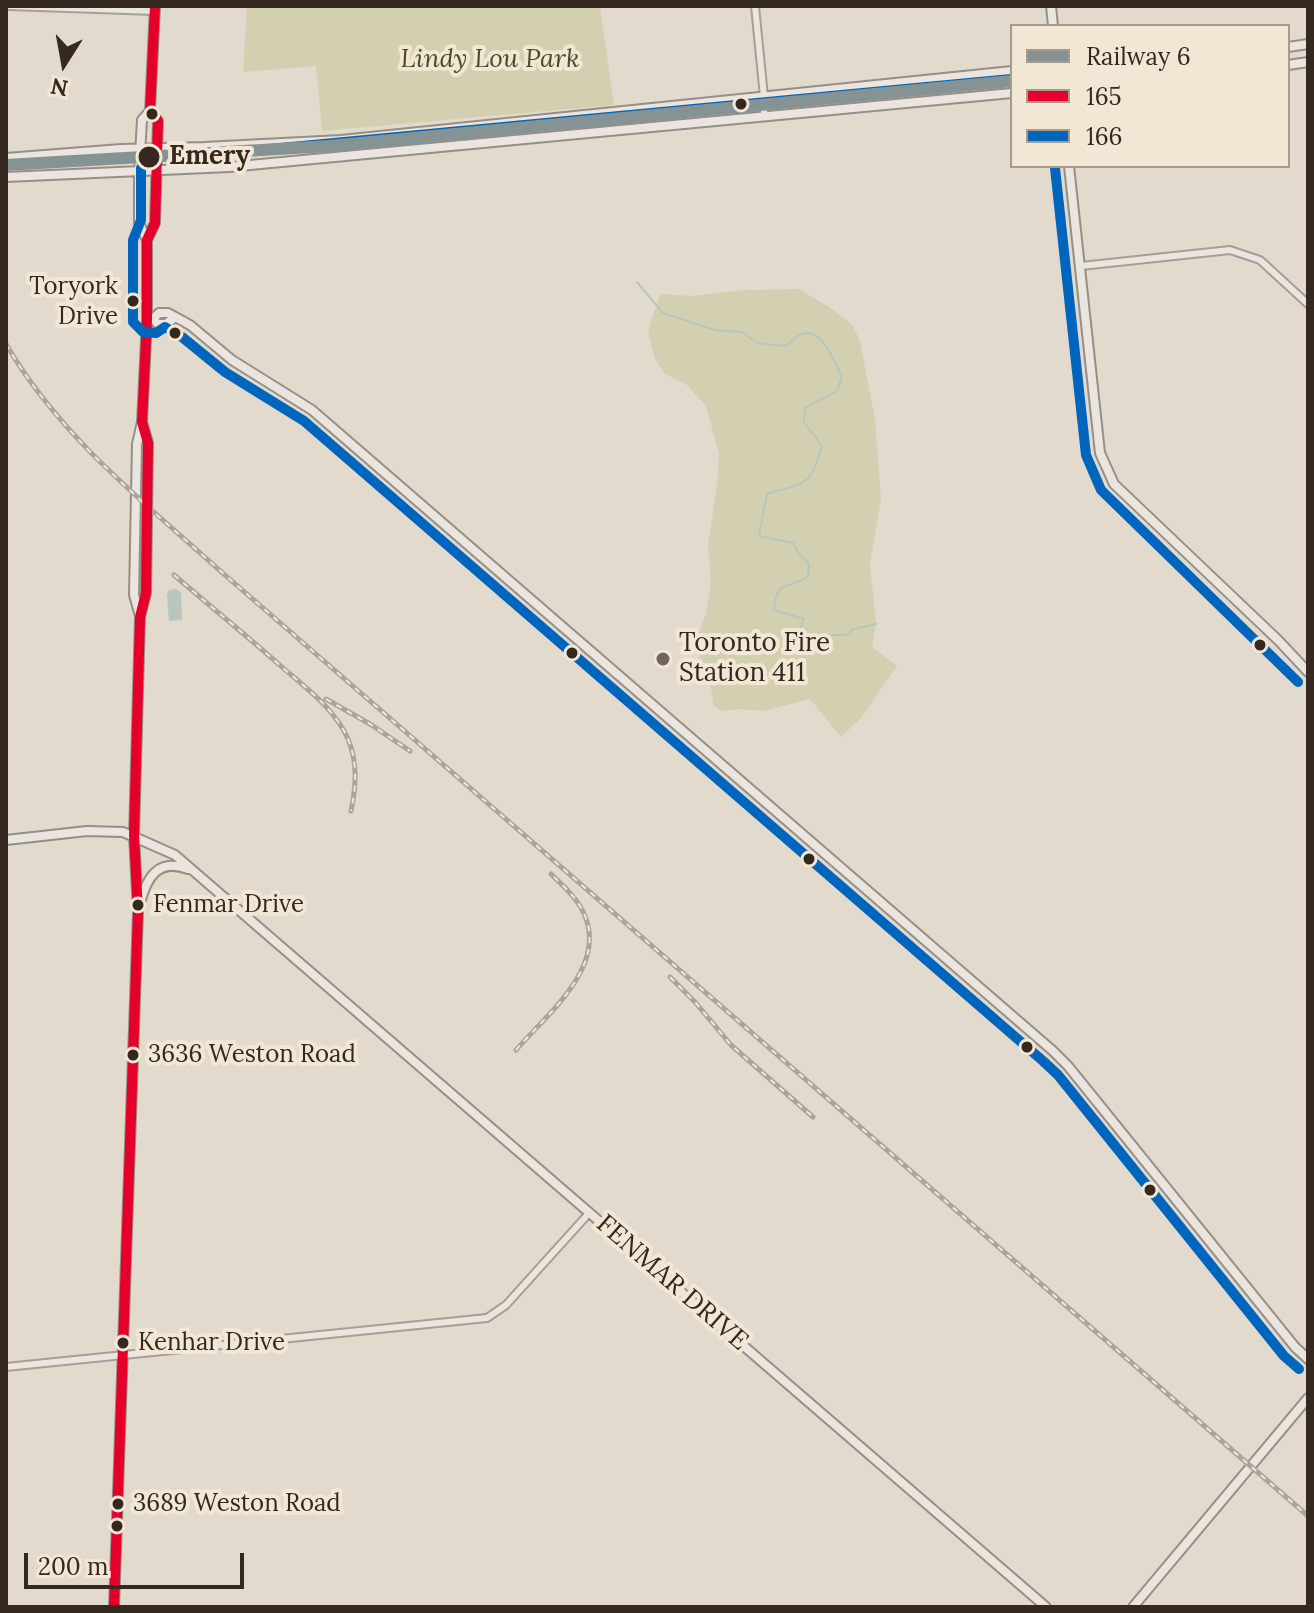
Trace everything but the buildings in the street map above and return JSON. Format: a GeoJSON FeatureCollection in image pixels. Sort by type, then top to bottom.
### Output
{"type":"FeatureCollection","features":[{"type":"Feature","properties":{"kind":"main road"},"geometry":{"type":"LineString","coordinates":[[114,1607],[138,912],[134,835],[140,617],[134,595],[137,444],[142,422],[150,319],[147,240],[139,223],[139,171],[142,120],[150,111],[155,8]]}},
{"type":"Feature","properties":{"kind":"main road"},"geometry":{"type":"LineString","coordinates":[[6,158],[341,140],[481,123],[1010,71]]}},
{"type":"Feature","properties":{"kind":"main road"},"geometry":{"type":"LineString","coordinates":[[6,177],[229,167],[1010,93]]}},
{"type":"Feature","properties":{"kind":"main road"},"geometry":{"type":"LineString","coordinates":[[147,240],[155,223],[158,121],[150,111]]}},
{"type":"Feature","properties":{"kind":"main road"},"geometry":{"type":"LineString","coordinates":[[1069,168],[1100,453],[1105,470],[1114,484],[1220,583],[1308,672]]}},
{"type":"Feature","properties":{"kind":"main road"},"geometry":{"type":"LineString","coordinates":[[150,319],[166,324],[174,318],[190,325],[232,360],[312,410],[1053,1051],[1308,1359]]}},
{"type":"Feature","properties":{"kind":"main road","name":"FENMAR DRIVE"},"geometry":{"type":"LineString","coordinates":[[6,840],[87,831],[123,832],[175,855],[1046,1607]]}},
{"type":"Feature","properties":{"kind":"main road"},"geometry":{"type":"LineString","coordinates":[[138,912],[145,883],[154,873],[174,864],[196,872]]}},
{"type":"Feature","properties":{"kind":"main road"},"geometry":{"type":"LineString","coordinates":[[1133,1607],[1308,1398]]}},
{"type":"Feature","properties":{"kind":"street"},"geometry":{"type":"LineString","coordinates":[[9,6],[155,8]]}},
{"type":"Feature","properties":{"kind":"street"},"geometry":{"type":"LineString","coordinates":[[755,6],[764,117]]}},
{"type":"Feature","properties":{"kind":"street"},"geometry":{"type":"LineString","coordinates":[[1081,266],[1230,250],[1260,260],[1308,304]]}},
{"type":"Feature","properties":{"kind":"street"},"geometry":{"type":"LineString","coordinates":[[6,1367],[487,1318],[506,1305],[590,1212]]}},
{"type":"Feature","properties":{"kind":"green space","name":"Lindy Lou Park"},"geometry":{"type":"Polygon","coordinates":[[[247,6],[600,6],[614,105],[322,131],[316,66],[243,72],[247,6]]]}},
{"type":"Feature","properties":{"kind":"green space"},"geometry":{"type":"Polygon","coordinates":[[[799,289],[853,326],[860,341],[875,419],[881,500],[870,564],[876,622],[872,647],[897,666],[861,718],[841,737],[810,699],[764,711],[722,711],[714,706],[710,683],[700,664],[697,638],[706,614],[711,582],[708,545],[719,454],[706,406],[687,385],[665,374],[655,359],[648,332],[659,297],[663,294],[691,296],[746,290],[799,289]]]}},
{"type":"Feature","properties":{"kind":"shaded area"},"geometry":{"type":"Polygon","coordinates":[[[169,590],[181,592],[182,620],[169,621],[167,595],[169,590]]]}},
{"type":"Feature","properties":{"kind":"waterway"},"geometry":{"type":"LineString","coordinates":[[637,282],[663,313],[715,330],[742,332],[757,343],[785,346],[800,335],[809,333],[827,348],[842,376],[837,391],[805,408],[804,422],[822,446],[818,460],[805,481],[767,494],[759,536],[793,543],[809,564],[808,576],[785,586],[777,593],[775,600],[774,610],[804,619],[797,637],[807,644],[820,641],[824,635],[846,635],[853,629],[876,624]]}},
{"type":"Feature","properties":{"kind":"railway"},"geometry":{"type":"LineString","coordinates":[[6,344],[52,409],[135,495],[1308,1516]]}},
{"type":"Feature","properties":{"kind":"railway"},"geometry":{"type":"LineString","coordinates":[[174,575],[310,691],[336,718],[348,739],[355,766],[351,811]]}},
{"type":"Feature","properties":{"kind":"railway"},"geometry":{"type":"LineString","coordinates":[[326,699],[410,751]]}},
{"type":"Feature","properties":{"kind":"railway"},"geometry":{"type":"LineString","coordinates":[[516,1050],[573,985],[589,947],[588,927],[580,906],[551,874]]}},
{"type":"Feature","properties":{"kind":"railway"},"geometry":{"type":"LineString","coordinates":[[670,977],[731,1045],[813,1117]]}},
{"type":"Feature","properties":{"kind":"rail line","name":"6"},"geometry":{"type":"LineString","coordinates":[[6,165],[329,146],[1010,81]]}},
{"type":"Feature","properties":{"kind":"transit line","name":"165"},"geometry":{"type":"LineString","coordinates":[[114,1607],[138,912],[134,835],[140,617],[146,593],[148,443],[142,422],[147,240],[155,223],[158,121],[150,111],[155,6]]}},
{"type":"Feature","properties":{"kind":"transit line","name":"166"},"geometry":{"type":"LineString","coordinates":[[1010,79],[228,153],[151,157],[141,168],[141,220],[133,240],[133,322],[143,332],[156,333],[165,327],[225,372],[304,421],[1043,1061],[1058,1075],[1284,1356],[1299,1369]]}},
{"type":"Feature","properties":{"kind":"transit line","name":"166"},"geometry":{"type":"LineString","coordinates":[[1055,168],[1086,455],[1101,490],[1298,682]]}},
{"type":"Feature","properties":{"kind":"place","name":"Emery"},"geometry":{"type":"Point","coordinates":[149,157]}},
{"type":"Feature","properties":{"kind":"place","name":"Toryork Drive"},"geometry":{"type":"Point","coordinates":[133,301]}},
{"type":"Feature","properties":{"kind":"place","name":"Toronto Fire Station 411"},"geometry":{"type":"Point","coordinates":[663,659]}},
{"type":"Feature","properties":{"kind":"place","name":"Fenmar Drive"},"geometry":{"type":"Point","coordinates":[138,905]}},
{"type":"Feature","properties":{"kind":"place","name":"3636 Weston Road"},"geometry":{"type":"Point","coordinates":[133,1055]}},
{"type":"Feature","properties":{"kind":"place","name":"Kenhar Drive"},"geometry":{"type":"Point","coordinates":[123,1343]}},
{"type":"Feature","properties":{"kind":"place","name":"3689 Weston Road"},"geometry":{"type":"Point","coordinates":[118,1504]}}]}
